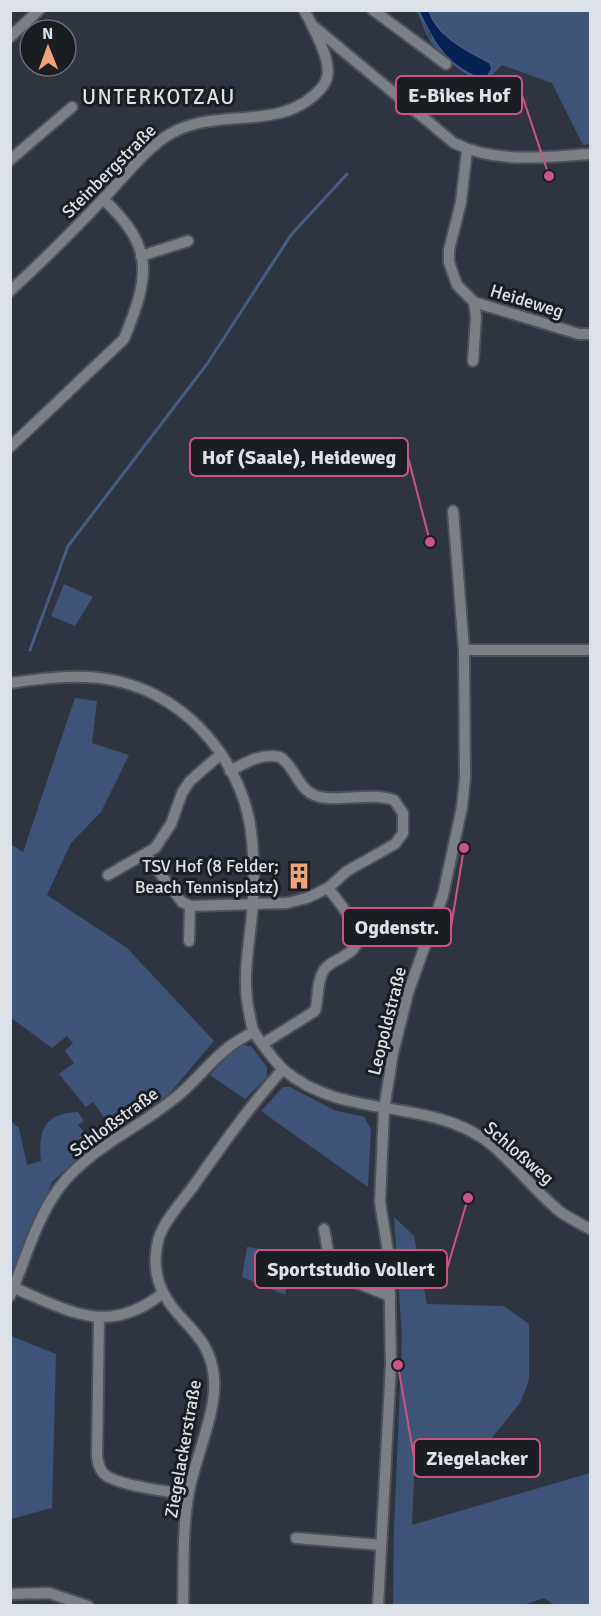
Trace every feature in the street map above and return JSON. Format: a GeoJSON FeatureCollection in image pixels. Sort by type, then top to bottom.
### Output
{"type":"FeatureCollection","features":[{"type":"Feature","properties":{"kind":"street"},"geometry":{"type":"LineString","coordinates":[[10,37],[39,10]]}},
{"type":"Feature","properties":{"kind":"street","name":"Steinbergstraße"},"geometry":{"type":"LineString","coordinates":[[10,291],[103,199],[144,154],[170,134],[193,124],[216,119],[242,120],[300,106],[324,84],[327,70],[325,55],[304,10]]}},
{"type":"Feature","properties":{"kind":"street"},"geometry":{"type":"LineString","coordinates":[[373,10],[446,64]]}},
{"type":"Feature","properties":{"kind":"street"},"geometry":{"type":"LineString","coordinates":[[312,25],[439,133],[467,150],[525,158],[591,154]]}},
{"type":"Feature","properties":{"kind":"street"},"geometry":{"type":"LineString","coordinates":[[10,160],[72,107]]}},
{"type":"Feature","properties":{"kind":"street","name":"Heideweg"},"geometry":{"type":"LineString","coordinates":[[467,150],[463,194],[450,236],[449,262],[457,285],[474,302],[579,334],[591,334]]}},
{"type":"Feature","properties":{"kind":"street"},"geometry":{"type":"LineString","coordinates":[[10,447],[124,339],[141,293],[141,256],[138,239],[103,199]]}},
{"type":"Feature","properties":{"kind":"street"},"geometry":{"type":"LineString","coordinates":[[141,256],[188,241]]}},
{"type":"Feature","properties":{"kind":"street"},"geometry":{"type":"LineString","coordinates":[[473,361],[476,317],[474,302]]}},
{"type":"Feature","properties":{"kind":"street","name":"Leopoldstraße"},"geometry":{"type":"LineString","coordinates":[[378,1605],[391,1365],[389,1258],[380,1202],[384,1109],[394,1046],[408,993],[443,895],[462,807],[466,731],[464,650],[453,511]]}},
{"type":"Feature","properties":{"kind":"street"},"geometry":{"type":"LineString","coordinates":[[464,650],[591,650]]}},
{"type":"Feature","properties":{"kind":"street"},"geometry":{"type":"LineString","coordinates":[[10,683],[86,676],[117,681],[151,691],[177,706],[203,730],[221,754],[244,800],[252,838],[253,904],[244,978],[254,1032]]}},
{"type":"Feature","properties":{"kind":"street"},"geometry":{"type":"LineString","coordinates":[[108,875],[146,855],[164,838],[182,793],[190,781],[221,754]]}},
{"type":"Feature","properties":{"kind":"street"},"geometry":{"type":"LineString","coordinates":[[146,855],[182,902],[190,906],[286,903],[328,888],[347,871],[394,844],[403,833],[405,823],[399,804],[384,796],[325,798],[315,796],[305,790],[286,761],[274,756],[249,760],[231,771]]}},
{"type":"Feature","properties":{"kind":"street"},"geometry":{"type":"LineString","coordinates":[[264,1043],[315,1011],[322,974],[326,967],[355,947],[357,940],[354,926],[328,888]]}},
{"type":"Feature","properties":{"kind":"street"},"geometry":{"type":"LineString","coordinates":[[189,941],[190,906]]}},
{"type":"Feature","properties":{"kind":"street","name":"Schloßweg"},"geometry":{"type":"LineString","coordinates":[[254,1032],[283,1069],[307,1086],[341,1100],[452,1122],[485,1140],[562,1213],[591,1229]]}},
{"type":"Feature","properties":{"kind":"street","name":"Schloßstraße"},"geometry":{"type":"LineString","coordinates":[[12,1292],[46,1211],[59,1188],[76,1170],[130,1128],[182,1092],[226,1046],[254,1032]]}},
{"type":"Feature","properties":{"kind":"street","name":"Ziegelackerstraße"},"geometry":{"type":"LineString","coordinates":[[183,1605],[188,1495],[210,1409],[214,1380],[209,1353],[195,1331],[163,1293],[157,1279],[155,1263],[159,1240],[172,1216],[249,1108],[283,1069]]}},
{"type":"Feature","properties":{"kind":"street"},"geometry":{"type":"LineString","coordinates":[[324,1230],[332,1273],[390,1296]]}},
{"type":"Feature","properties":{"kind":"street"},"geometry":{"type":"LineString","coordinates":[[12,1292],[81,1316],[99,1319],[141,1306],[163,1293]]}},
{"type":"Feature","properties":{"kind":"street"},"geometry":{"type":"LineString","coordinates":[[99,1319],[97,1456],[99,1466],[105,1474],[118,1480],[188,1495]]}},
{"type":"Feature","properties":{"kind":"street"},"geometry":{"type":"LineString","coordinates":[[296,1538],[381,1545]]}},
{"type":"Feature","properties":{"kind":"street"},"geometry":{"type":"LineString","coordinates":[[10,1594],[43,1592],[88,1605]]}},
{"type":"Feature","properties":{"kind":"shaded area"},"geometry":{"type":"Polygon","coordinates":[[[416,11],[419,11],[430,37],[490,63],[446,36],[429,11],[590,11],[590,144],[583,145],[552,83],[502,65],[483,84],[438,52],[426,34],[416,11]]]}},
{"type":"Feature","properties":{"kind":"shaded area"},"geometry":{"type":"Polygon","coordinates":[[[419,11],[429,11],[446,36],[490,63],[492,69],[486,79],[468,73],[444,54],[419,11]]]}},
{"type":"Feature","properties":{"kind":"shaded area"},"geometry":{"type":"Polygon","coordinates":[[[64,584],[93,597],[75,626],[51,616],[64,584]]]}},
{"type":"Feature","properties":{"kind":"shaded area"},"geometry":{"type":"Polygon","coordinates":[[[75,698],[97,701],[92,743],[129,755],[101,812],[71,843],[47,895],[127,948],[214,1041],[169,1094],[117,1129],[110,1125],[93,1102],[86,1107],[59,1074],[74,1063],[65,1051],[73,1043],[67,1036],[52,1048],[11,1018],[11,844],[23,852],[75,698]]]}},
{"type":"Feature","properties":{"kind":"shaded area"},"geometry":{"type":"Polygon","coordinates":[[[242,1045],[251,1046],[267,1067],[267,1077],[245,1099],[210,1075],[225,1058],[242,1045]]]}},
{"type":"Feature","properties":{"kind":"shaded area"},"geometry":{"type":"Polygon","coordinates":[[[283,1087],[290,1087],[334,1110],[364,1117],[371,1129],[368,1187],[261,1111],[283,1087]]]}},
{"type":"Feature","properties":{"kind":"shaded area"},"geometry":{"type":"Polygon","coordinates":[[[78,1112],[84,1121],[78,1125],[95,1143],[52,1182],[11,1280],[11,1121],[19,1128],[27,1165],[41,1161],[42,1133],[51,1120],[67,1113],[78,1112]]]}},
{"type":"Feature","properties":{"kind":"shaded area"},"geometry":{"type":"Polygon","coordinates":[[[394,1217],[414,1236],[427,1304],[504,1306],[529,1324],[529,1380],[520,1403],[478,1455],[415,1454],[412,1525],[590,1473],[590,1605],[554,1605],[544,1598],[521,1606],[393,1605],[402,1337],[394,1217]]]}},
{"type":"Feature","properties":{"kind":"shaded area"},"geometry":{"type":"Polygon","coordinates":[[[247,1247],[295,1254],[285,1295],[242,1277],[247,1247]]]}},
{"type":"Feature","properties":{"kind":"shaded area"},"geometry":{"type":"Polygon","coordinates":[[[11,1336],[56,1354],[52,1508],[11,1519],[11,1336]]]}},
{"type":"Feature","properties":{"kind":"waterway"},"geometry":{"type":"LineString","coordinates":[[30,650],[68,546],[207,364],[291,235],[347,174]]}},
{"type":"Feature","properties":{"kind":"place","name":"E-Bikes Hof"},"geometry":{"type":"Point","coordinates":[549,176]}},
{"type":"Feature","properties":{"kind":"place","name":"Hof (Saale), Heideweg"},"geometry":{"type":"Point","coordinates":[430,542]}},
{"type":"Feature","properties":{"kind":"place","name":"Ogdenstr."},"geometry":{"type":"Point","coordinates":[464,848]}},
{"type":"Feature","properties":{"kind":"place","name":"TSV Hof (8 Felder; Beach Tennisplatz)"},"geometry":{"type":"Point","coordinates":[299,876]}},
{"type":"Feature","properties":{"kind":"place","name":"Sportstudio Vollert"},"geometry":{"type":"Point","coordinates":[468,1198]}},
{"type":"Feature","properties":{"kind":"place","name":"Ziegelacker"},"geometry":{"type":"Point","coordinates":[398,1365]}},
{"type":"Feature","properties":{"kind":"district","name":"UNTERKOTZAU"},"geometry":{"type":"Point","coordinates":[159,97]}}]}
